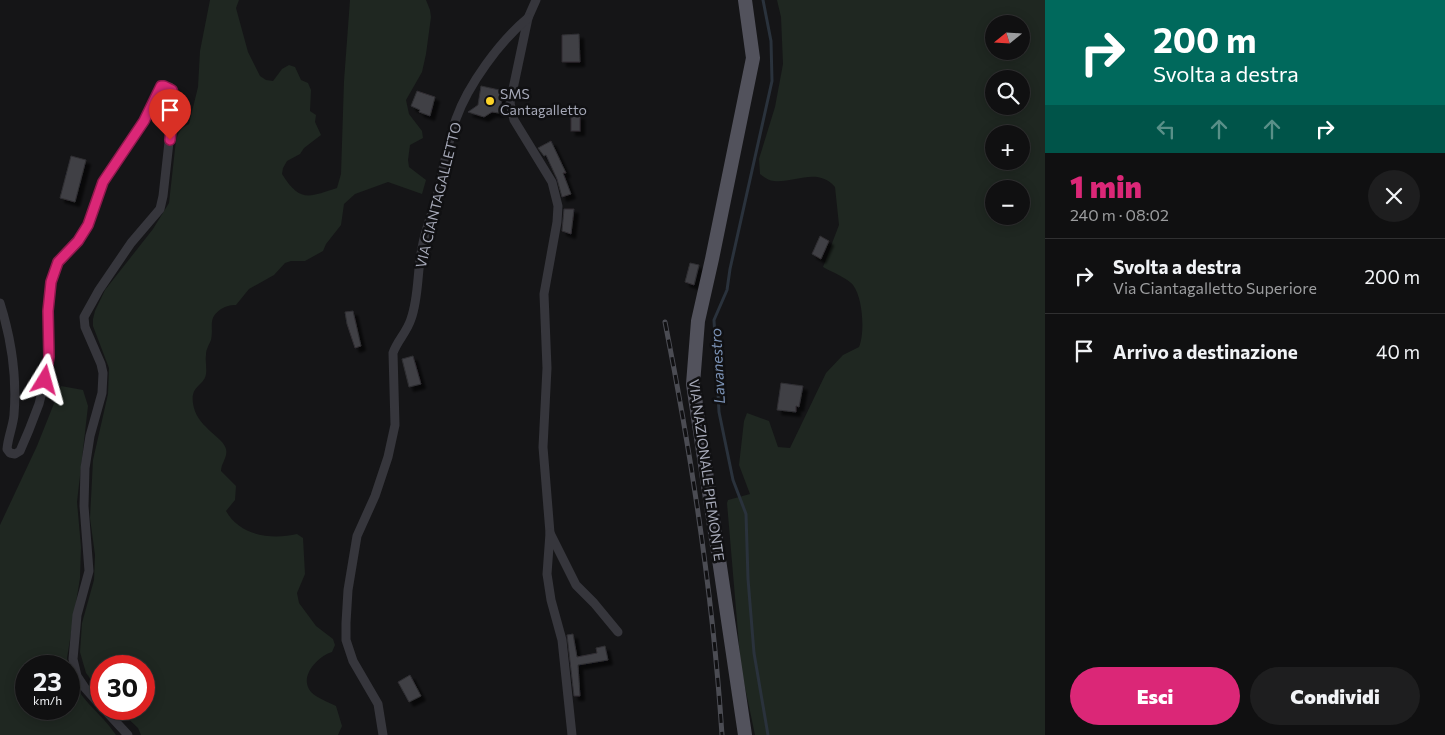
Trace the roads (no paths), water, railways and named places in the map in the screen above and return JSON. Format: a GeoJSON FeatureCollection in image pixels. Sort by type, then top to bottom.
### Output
{"type":"FeatureCollection","features":[{"type":"Feature","properties":{"kind":"main road","name":"VIA NAZIONALE PIEMONTE"},"geometry":{"type":"LineString","coordinates":[[745,0],[753,58],[698,321],[694,384],[745,735]]}},
{"type":"Feature","properties":{"kind":"street","name":"VIA CIANTAGALLETTO"},"geometry":{"type":"LineString","coordinates":[[536,0],[528,18],[511,97],[511,110],[518,128],[552,182],[558,206],[557,222],[544,294],[547,368],[543,447],[550,533],[547,574],[551,600],[562,640],[572,735]]}},
{"type":"Feature","properties":{"kind":"street","name":"VIA CIANTAGALLETTO"},"geometry":{"type":"LineString","coordinates":[[383,735],[378,704],[353,661],[346,640],[346,623],[348,590],[357,536],[375,496],[388,457],[395,425],[393,352],[411,320],[422,248],[448,145],[459,111],[473,84],[488,62],[528,18]]}},
{"type":"Feature","properties":{"kind":"street"},"geometry":{"type":"LineString","coordinates":[[0,303],[7,325],[15,402],[14,417],[6,449],[10,453],[15,454],[20,451],[39,404],[48,368],[48,311],[51,282],[58,262],[78,241],[88,225],[103,182],[144,121],[161,86],[170,87],[174,92],[174,103],[160,209],[126,251],[99,290],[84,317],[85,327],[103,372],[102,393],[90,436],[85,468],[84,506],[89,571],[77,615],[72,659],[77,676],[90,694]]}},
{"type":"Feature","properties":{"kind":"street","name":"VIA CIANTAGALLETTO"},"geometry":{"type":"LineString","coordinates":[[550,533],[576,585],[618,632]]}},
{"type":"Feature","properties":{"kind":"street"},"geometry":{"type":"LineString","coordinates":[[114,720],[128,735]]}},
{"type":"Feature","properties":{"kind":"waterway","name":"Lavanestro"},"geometry":{"type":"LineString","coordinates":[[763,0],[771,41],[772,81],[727,290],[714,320],[719,412],[733,480],[746,514],[748,579],[754,653],[768,735]]}},
{"type":"Feature","properties":{"kind":"railway"},"geometry":{"type":"LineString","coordinates":[[665,322],[693,476],[713,631],[722,735]]}},
{"type":"Feature","properties":{"kind":"place","name":"SMS Cantagalletto"},"geometry":{"type":"Point","coordinates":[490,101]}}]}
